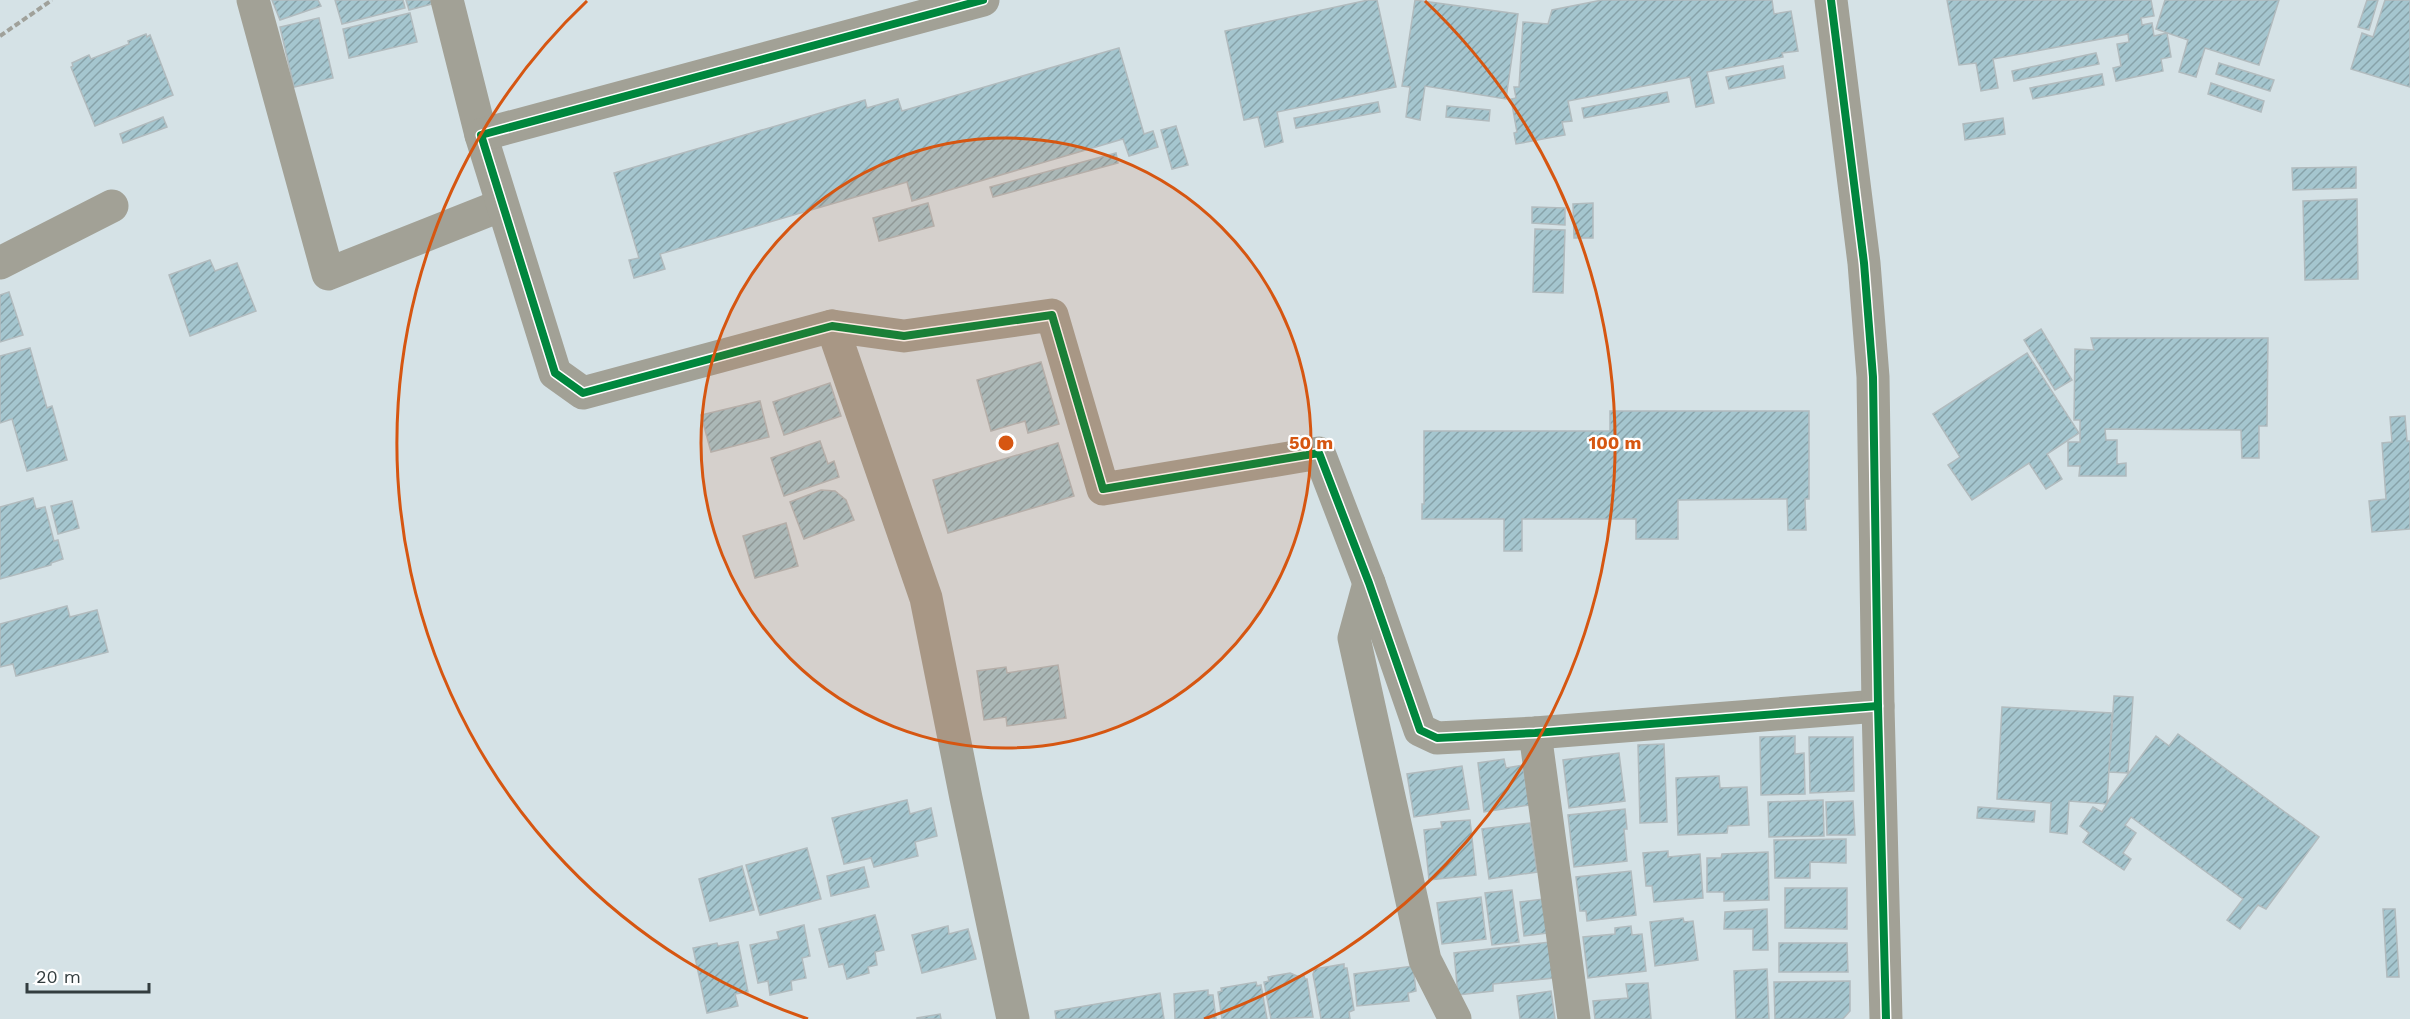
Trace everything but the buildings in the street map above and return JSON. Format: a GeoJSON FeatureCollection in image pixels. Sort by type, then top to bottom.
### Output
{"type":"FeatureCollection","features":[{"type":"Feature","properties":{"kind":"street"},"geometry":{"type":"LineString","coordinates":[[254,0],[328,274],[502,205]]}},
{"type":"Feature","properties":{"kind":"street"},"geometry":{"type":"LineString","coordinates":[[447,0],[481,135],[555,373],[583,393],[832,326],[904,336],[1052,315],[1103,489],[1320,453],[1369,583],[1420,730],[1437,738],[1535,733],[1878,706]]}},
{"type":"Feature","properties":{"kind":"street"},"geometry":{"type":"LineString","coordinates":[[481,135],[983,0]]}},
{"type":"Feature","properties":{"kind":"street"},"geometry":{"type":"LineString","coordinates":[[1831,0],[1864,263],[1873,377],[1886,1019]]}},
{"type":"Feature","properties":{"kind":"street"},"geometry":{"type":"LineString","coordinates":[[0,263],[112,206]]}},
{"type":"Feature","properties":{"kind":"street"},"geometry":{"type":"LineString","coordinates":[[832,326],[926,598],[1013,1019]]}},
{"type":"Feature","properties":{"kind":"street"},"geometry":{"type":"LineString","coordinates":[[1369,583],[1354,638],[1425,960],[1455,1019]]}},
{"type":"Feature","properties":{"kind":"street"},"geometry":{"type":"LineString","coordinates":[[1535,733],[1575,1019]]}},
{"type":"Feature","properties":{"kind":"path"},"geometry":{"type":"LineString","coordinates":[[0,36],[52,0]]}},
{"type":"Feature","properties":{"kind":"cycle path"},"geometry":{"type":"LineString","coordinates":[[983,0],[481,135],[555,373],[583,393],[832,326],[904,336],[1052,315],[1103,489],[1319,453],[1369,583],[1420,730],[1437,738],[1535,733],[1878,706]]}},
{"type":"Feature","properties":{"kind":"cycle path"},"geometry":{"type":"LineString","coordinates":[[1831,0],[1864,263],[1873,377],[1886,1019]]}}]}
